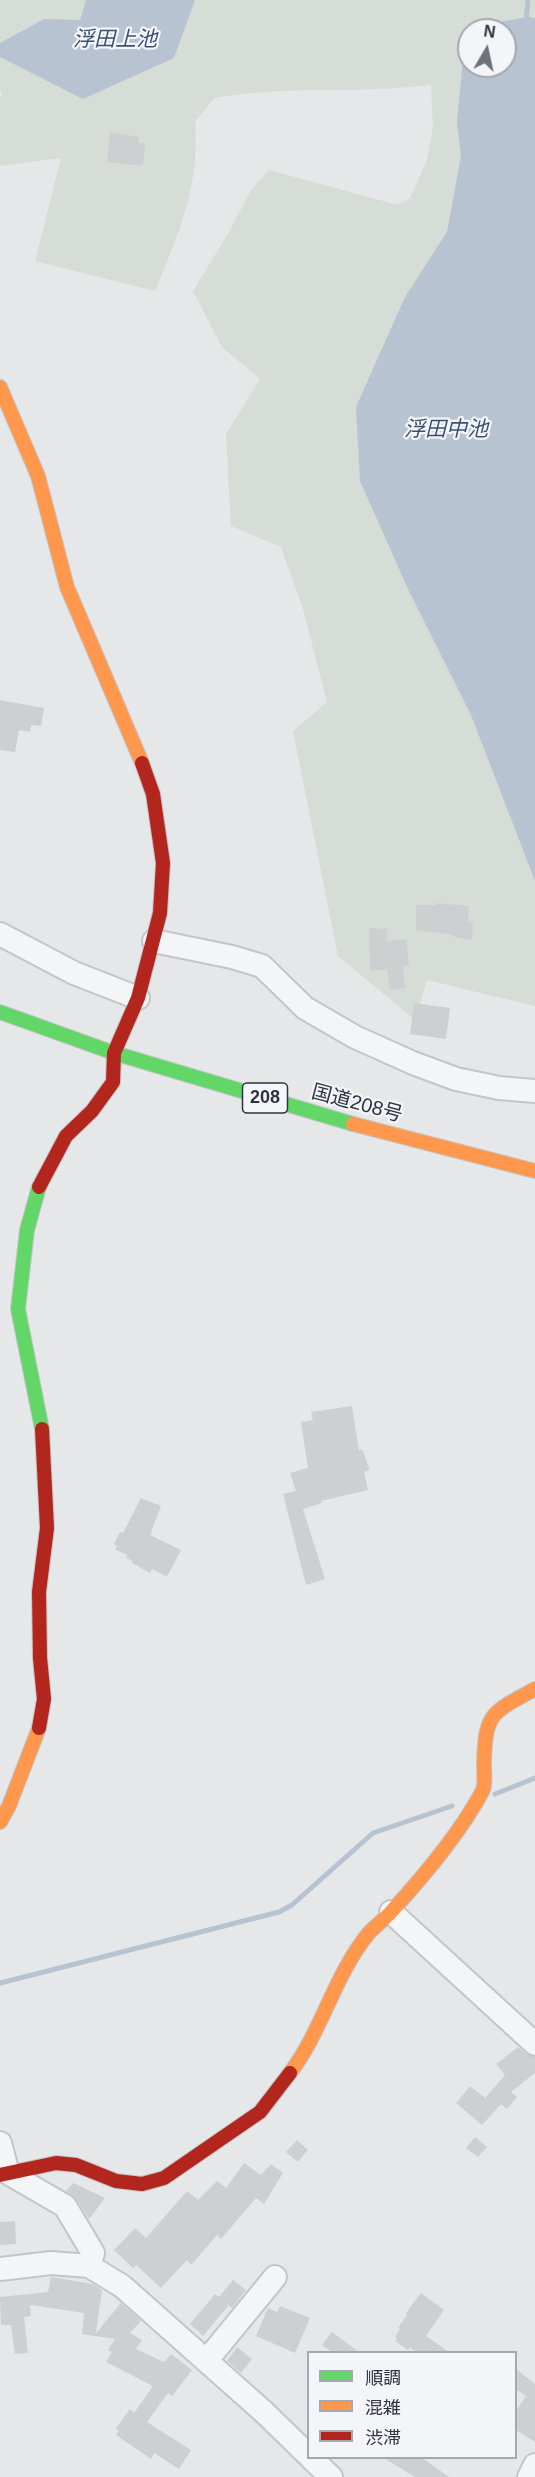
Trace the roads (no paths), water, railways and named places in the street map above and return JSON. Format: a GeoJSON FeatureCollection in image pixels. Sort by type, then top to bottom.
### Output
{"type":"FeatureCollection","features":[{"type":"Feature","properties":{"kind":"main road"},"geometry":{"type":"LineString","coordinates":[[0,387],[38,476],[67,587],[136,747],[153,794],[163,862],[160,912],[138,998],[114,1053],[113,1082],[92,1111],[66,1136],[41,1180],[27,1230],[18,1309],[42,1425],[47,1528],[39,1592],[40,1658],[44,1700],[38,1734],[9,1806],[0,1822]]}},
{"type":"Feature","properties":{"kind":"main road","name":"国道208号"},"geometry":{"type":"LineString","coordinates":[[0,1012],[114,1053],[336,1120],[535,1171]]}},
{"type":"Feature","properties":{"kind":"main road"},"geometry":{"type":"LineString","coordinates":[[4,2174],[56,2163],[76,2165],[116,2181],[142,2184],[164,2178],[260,2112],[304,2055],[347,1966],[368,1934],[391,1912],[452,1838],[484,1789],[485,1734],[492,1717],[504,1706],[535,1689]]}},
{"type":"Feature","properties":{"kind":"street"},"geometry":{"type":"LineString","coordinates":[[0,934],[74,974],[138,998]]}},
{"type":"Feature","properties":{"kind":"street"},"geometry":{"type":"LineString","coordinates":[[153,941],[232,957],[262,966],[305,1008],[355,1037],[413,1063],[456,1079],[499,1088],[535,1091]]}},
{"type":"Feature","properties":{"kind":"street"},"geometry":{"type":"LineString","coordinates":[[391,1912],[535,2044]]}},
{"type":"Feature","properties":{"kind":"street"},"geometry":{"type":"LineString","coordinates":[[0,2143],[4,2174],[65,2206],[93,2253],[90,2266]]}},
{"type":"Feature","properties":{"kind":"street"},"geometry":{"type":"LineString","coordinates":[[0,2269],[51,2263],[90,2266],[122,2286],[207,2360],[307,2453]]}},
{"type":"Feature","properties":{"kind":"street"},"geometry":{"type":"LineString","coordinates":[[207,2360],[276,2277]]}},
{"type":"Feature","properties":{"kind":"street"},"geometry":{"type":"LineString","coordinates":[[313,2459],[331,2477]]}},
{"type":"Feature","properties":{"kind":"street"},"geometry":{"type":"LineString","coordinates":[[529,2477],[535,2465]]}},
{"type":"Feature","properties":{"kind":"water","name":"浮田上池"},"geometry":{"type":"Polygon","coordinates":[[[86,0],[195,0],[174,58],[83,99],[0,57],[0,43],[44,19],[80,20],[86,0]]]}},
{"type":"Feature","properties":{"kind":"water","name":"浮田中池"},"geometry":{"type":"Polygon","coordinates":[[[535,18],[535,881],[471,715],[408,589],[360,481],[356,407],[405,297],[447,232],[461,156],[457,122],[461,78],[517,78],[517,19],[535,18]]]}},
{"type":"Feature","properties":{"kind":"waterway"},"geometry":{"type":"LineString","coordinates":[[526,22],[528,0]]}},
{"type":"Feature","properties":{"kind":"waterway"},"geometry":{"type":"LineString","coordinates":[[495,1794],[535,1778]]}},
{"type":"Feature","properties":{"kind":"waterway"},"geometry":{"type":"LineString","coordinates":[[0,1983],[279,1912],[292,1905],[373,1833],[452,1806]]}}]}
